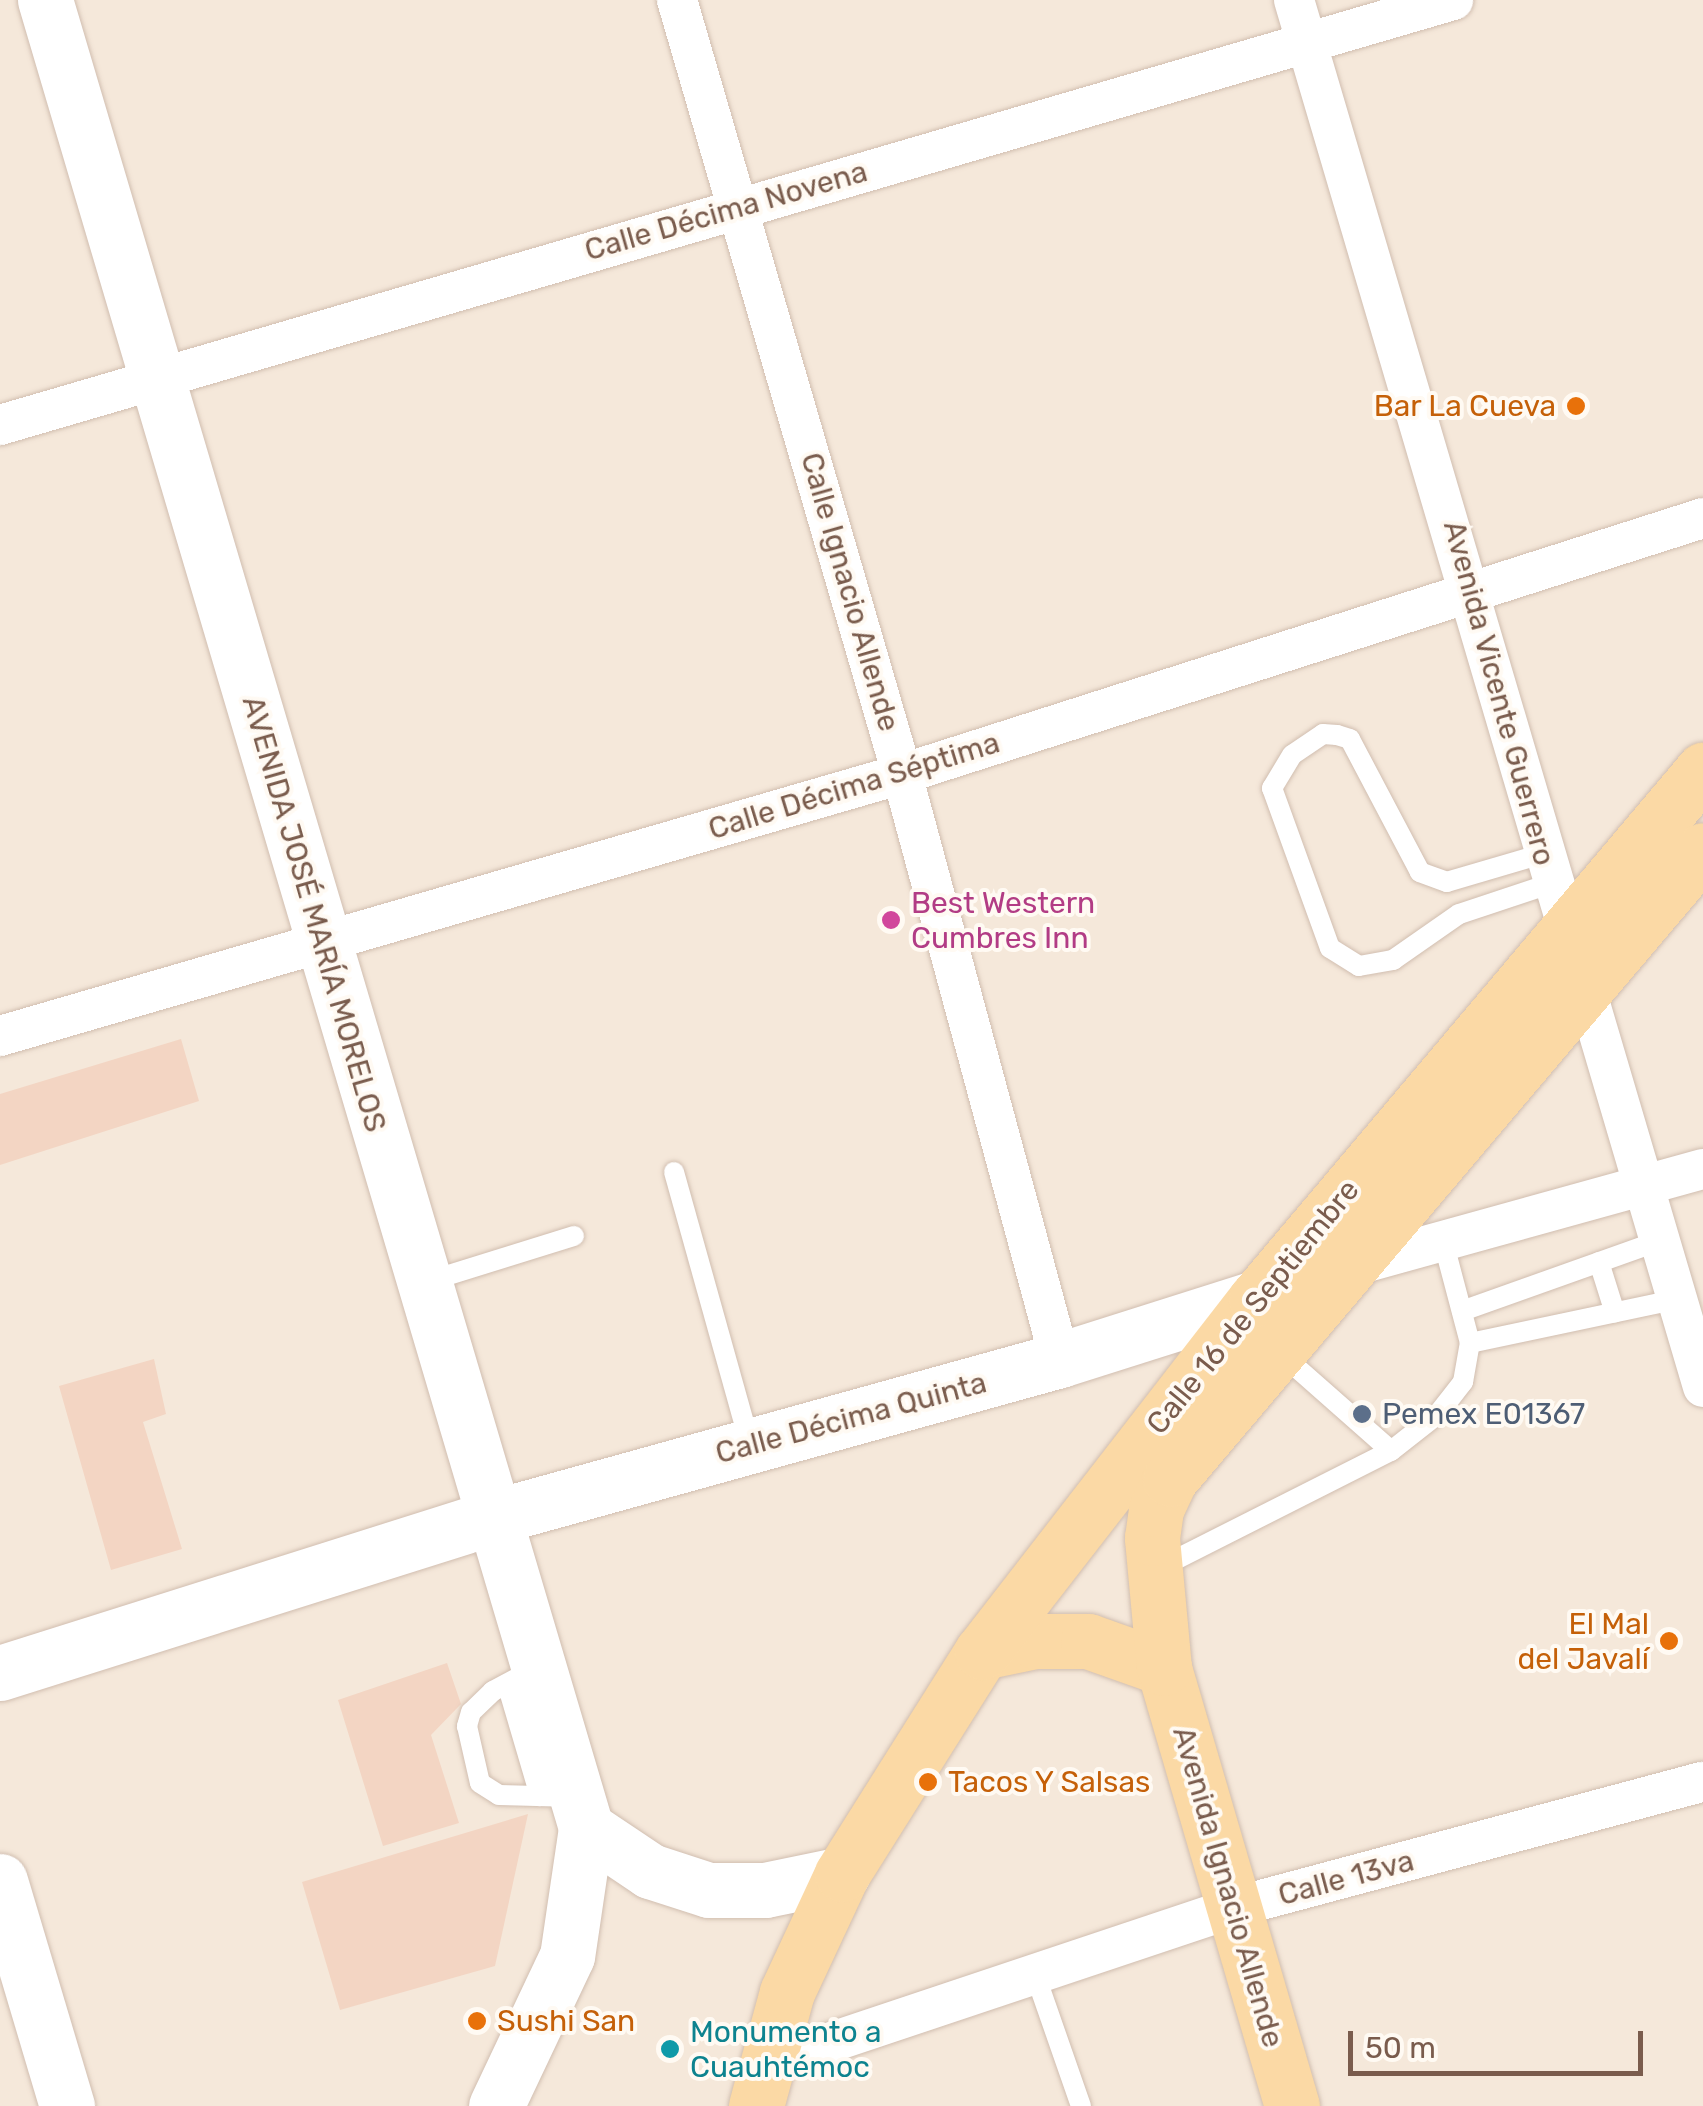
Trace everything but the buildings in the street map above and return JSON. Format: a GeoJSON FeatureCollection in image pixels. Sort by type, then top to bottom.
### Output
{"type":"FeatureCollection","features":[{"type":"Feature","properties":{"kind":"main road","name":"AVENIDA JOSÉ MARÍA MORELOS"},"geometry":{"type":"LineString","coordinates":[[45,0],[494,1516],[523,1676],[568,1807]]}},
{"type":"Feature","properties":{"kind":"main road","name":"Calle 16 de Septiembre"},"geometry":{"type":"LineString","coordinates":[[842,1874],[982,1652],[1256,1298],[1554,889],[1703,770]]}},
{"type":"Feature","properties":{"kind":"main road","name":"Calle 16 de Septiembre"},"geometry":{"type":"LineString","coordinates":[[1164,1668],[1152,1538],[1170,1479],[1703,850]]}},
{"type":"Feature","properties":{"kind":"main road","name":"Calle Décima Quinta"},"geometry":{"type":"LineString","coordinates":[[0,1674],[494,1516],[1060,1360],[1349,1267]]}},
{"type":"Feature","properties":{"kind":"main road"},"geometry":{"type":"LineString","coordinates":[[982,1652],[1035,1641],[1088,1640],[1164,1668]]}},
{"type":"Feature","properties":{"kind":"main road","name":"Avenida Ignacio Allende"},"geometry":{"type":"LineString","coordinates":[[1164,1668],[1292,2106]]}},
{"type":"Feature","properties":{"kind":"main road"},"geometry":{"type":"LineString","coordinates":[[568,1807],[650,1871],[709,1890],[764,1890],[842,1874]]}},
{"type":"Feature","properties":{"kind":"main road"},"geometry":{"type":"LineString","coordinates":[[496,2106],[567,1956],[568,1807]]}},
{"type":"Feature","properties":{"kind":"main road"},"geometry":{"type":"LineString","coordinates":[[761,2085],[787,1992],[842,1874]]}},
{"type":"Feature","properties":{"kind":"main road"},"geometry":{"type":"LineString","coordinates":[[0,1881],[67,2106]]}},
{"type":"Feature","properties":{"kind":"street","name":"Calle Ignacio Allende"},"geometry":{"type":"LineString","coordinates":[[677,0],[902,774],[1060,1360]]}},
{"type":"Feature","properties":{"kind":"street","name":"Avenida Vicente Guerrero"},"geometry":{"type":"LineString","coordinates":[[1294,0],[1474,594],[1554,889],[1646,1186],[1703,1387]]}},
{"type":"Feature","properties":{"kind":"street","name":"Calle Décima Novena"},"geometry":{"type":"LineString","coordinates":[[0,424],[1453,0]]}},
{"type":"Feature","properties":{"kind":"street","name":"Calle Décima Séptima"},"geometry":{"type":"LineString","coordinates":[[0,1036],[902,774],[1703,518]]}},
{"type":"Feature","properties":{"kind":"street","name":"Calle Décima Quinta"},"geometry":{"type":"LineString","coordinates":[[1349,1267],[1703,1169]]}},
{"type":"Feature","properties":{"kind":"street","name":"Calle 13va"},"geometry":{"type":"LineString","coordinates":[[761,2085],[1035,1974],[1235,1907],[1703,1782]]}},
{"type":"Feature","properties":{"kind":"lane"},"geometry":{"type":"LineString","coordinates":[[1323,734],[1350,739],[1409,860],[1447,882],[1554,889],[1459,914],[1376,966],[1359,966],[1330,948],[1274,808],[1278,771],[1323,734]]}},
{"type":"Feature","properties":{"kind":"lane"},"geometry":{"type":"LineString","coordinates":[[1447,882],[1459,914]]}},
{"type":"Feature","properties":{"kind":"lane"},"geometry":{"type":"LineString","coordinates":[[674,1172],[750,1446]]}},
{"type":"Feature","properties":{"kind":"lane"},"geometry":{"type":"LineString","coordinates":[[424,1283],[574,1236]]}},
{"type":"Feature","properties":{"kind":"lane"},"geometry":{"type":"LineString","coordinates":[[1462,1311],[1661,1240]]}},
{"type":"Feature","properties":{"kind":"lane"},"geometry":{"type":"LineString","coordinates":[[1155,1570],[1391,1451],[1416,1435],[1463,1382],[1470,1344],[1443,1241]]}},
{"type":"Feature","properties":{"kind":"lane"},"geometry":{"type":"LineString","coordinates":[[1599,1262],[1614,1312]]}},
{"type":"Feature","properties":{"kind":"lane"},"geometry":{"type":"LineString","coordinates":[[1470,1344],[1678,1299]]}},
{"type":"Feature","properties":{"kind":"lane"},"geometry":{"type":"LineString","coordinates":[[1278,1351],[1391,1451]]}},
{"type":"Feature","properties":{"kind":"lane"},"geometry":{"type":"LineString","coordinates":[[523,1676],[480,1702],[468,1726],[480,1784],[499,1795],[568,1807]]}},
{"type":"Feature","properties":{"kind":"lane"},"geometry":{"type":"LineString","coordinates":[[1035,1974],[1081,2106]]}},
{"type":"Feature","properties":{"kind":"shaded area"},"geometry":{"type":"Polygon","coordinates":[[[0,0],[1703,0],[1703,2106],[0,2106],[0,0]]]}},
{"type":"Feature","properties":{"kind":"place","name":"Bar La Cueva"},"geometry":{"type":"Point","coordinates":[1576,406]}},
{"type":"Feature","properties":{"kind":"place","name":"Best Western Cumbres Inn"},"geometry":{"type":"Point","coordinates":[891,920]}},
{"type":"Feature","properties":{"kind":"place","name":"Pemex E01367"},"geometry":{"type":"Point","coordinates":[1362,1414]}},
{"type":"Feature","properties":{"kind":"place","name":"El Mal del Javalí"},"geometry":{"type":"Point","coordinates":[1669,1641]}},
{"type":"Feature","properties":{"kind":"place","name":"Tacos Y Salsas"},"geometry":{"type":"Point","coordinates":[928,1782]}},
{"type":"Feature","properties":{"kind":"place","name":"Sushi San"},"geometry":{"type":"Point","coordinates":[477,2021]}},
{"type":"Feature","properties":{"kind":"place","name":"Monumento a Cuauhtémoc"},"geometry":{"type":"Point","coordinates":[670,2049]}}]}
